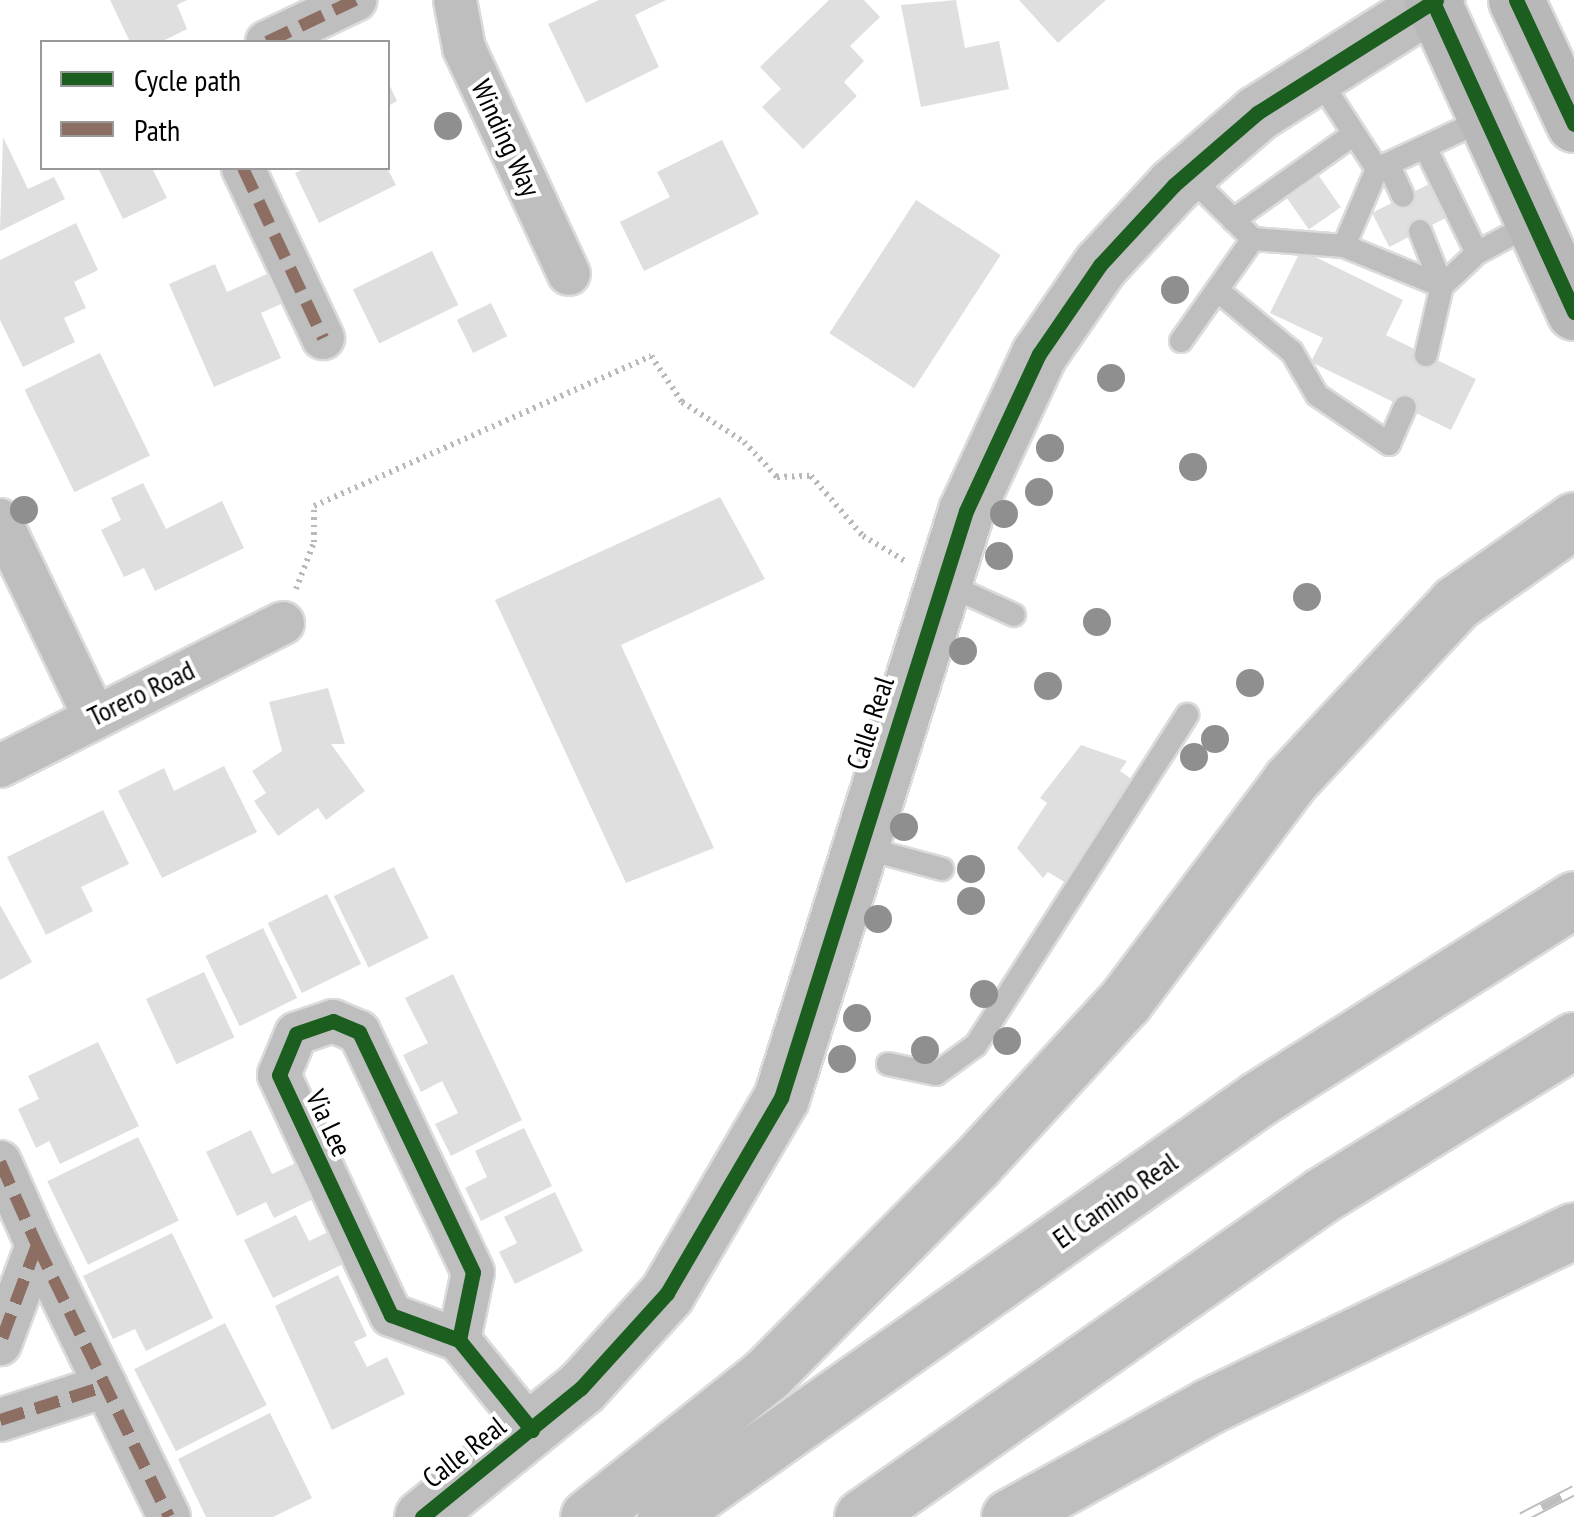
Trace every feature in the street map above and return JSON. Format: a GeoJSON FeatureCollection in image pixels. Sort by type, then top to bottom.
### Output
{"type":"FeatureCollection","features":[{"type":"Feature","properties":{"kind":"main road"},"geometry":{"type":"LineString","coordinates":[[1516,0],[1574,124]]}},
{"type":"Feature","properties":{"kind":"main road"},"geometry":{"type":"LineString","coordinates":[[1433,1],[1574,312]]}},
{"type":"Feature","properties":{"kind":"main road","name":"Calle Real"},"geometry":{"type":"LineString","coordinates":[[422,1517],[532,1430],[667,1294],[782,1098],[856,846],[942,582],[1038,354],[1100,266],[1187,174],[1315,73],[1433,1]]}},
{"type":"Feature","properties":{"kind":"main road"},"geometry":{"type":"LineString","coordinates":[[588,1517],[767,1374],[961,1178],[1125,1001],[1290,781],[1456,604],[1574,520]]}},
{"type":"Feature","properties":{"kind":"main road","name":"El Camino Real"},"geometry":{"type":"LineString","coordinates":[[666,1517],[1258,1099],[1574,898]]}},
{"type":"Feature","properties":{"kind":"main road"},"geometry":{"type":"LineString","coordinates":[[862,1517],[1322,1195],[1574,1040]]}},
{"type":"Feature","properties":{"kind":"main road"},"geometry":{"type":"LineString","coordinates":[[1010,1517],[1209,1406],[1574,1230]]}},
{"type":"Feature","properties":{"kind":"street"},"geometry":{"type":"LineString","coordinates":[[271,40],[354,0]]}},
{"type":"Feature","properties":{"kind":"street","name":"Winding Way"},"geometry":{"type":"LineString","coordinates":[[455,0],[464,48],[569,274]]}},
{"type":"Feature","properties":{"kind":"street"},"geometry":{"type":"LineString","coordinates":[[244,170],[323,338]]}},
{"type":"Feature","properties":{"kind":"street"},"geometry":{"type":"LineString","coordinates":[[0,520],[94,716]]}},
{"type":"Feature","properties":{"kind":"street","name":"Torero Road"},"geometry":{"type":"LineString","coordinates":[[0,766],[283,623]]}},
{"type":"Feature","properties":{"kind":"street","name":"Via Lee"},"geometry":{"type":"LineString","coordinates":[[334,1021],[359,1032],[473,1272],[460,1340],[391,1315],[279,1075],[296,1034],[334,1021]]}},
{"type":"Feature","properties":{"kind":"street"},"geometry":{"type":"LineString","coordinates":[[0,1162],[170,1517]]}},
{"type":"Feature","properties":{"kind":"street"},"geometry":{"type":"LineString","coordinates":[[0,1344],[37,1245]]}},
{"type":"Feature","properties":{"kind":"street"},"geometry":{"type":"LineString","coordinates":[[460,1340],[532,1430]]}},
{"type":"Feature","properties":{"kind":"street"},"geometry":{"type":"LineString","coordinates":[[0,1420],[106,1386]]}},
{"type":"Feature","properties":{"kind":"lane"},"geometry":{"type":"LineString","coordinates":[[1315,73],[1354,134],[1403,196]]}},
{"type":"Feature","properties":{"kind":"lane"},"geometry":{"type":"LineString","coordinates":[[1344,246],[1383,167],[1487,118]]}},
{"type":"Feature","properties":{"kind":"lane"},"geometry":{"type":"LineString","coordinates":[[1234,220],[1354,134]]}},
{"type":"Feature","properties":{"kind":"lane"},"geometry":{"type":"LineString","coordinates":[[1425,147],[1478,253]]}},
{"type":"Feature","properties":{"kind":"lane"},"geometry":{"type":"LineString","coordinates":[[1187,174],[1253,239],[1344,246],[1442,286]]}},
{"type":"Feature","properties":{"kind":"lane"},"geometry":{"type":"LineString","coordinates":[[1426,355],[1442,286],[1478,253],[1536,222]]}},
{"type":"Feature","properties":{"kind":"lane"},"geometry":{"type":"LineString","coordinates":[[1420,231],[1442,286]]}},
{"type":"Feature","properties":{"kind":"lane"},"geometry":{"type":"LineString","coordinates":[[1181,341],[1253,239]]}},
{"type":"Feature","properties":{"kind":"lane"},"geometry":{"type":"LineString","coordinates":[[1217,290],[1292,352],[1317,395],[1389,444],[1404,407]]}},
{"type":"Feature","properties":{"kind":"lane"},"geometry":{"type":"LineString","coordinates":[[942,582],[1014,615]]}},
{"type":"Feature","properties":{"kind":"lane"},"geometry":{"type":"LineString","coordinates":[[888,1064],[936,1074],[976,1045],[1187,714]]}},
{"type":"Feature","properties":{"kind":"lane"},"geometry":{"type":"LineString","coordinates":[[856,846],[942,869]]}},
{"type":"Feature","properties":{"kind":"path"},"geometry":{"type":"LineString","coordinates":[[283,623],[314,542],[314,506],[651,356],[682,402],[744,442],[777,477],[812,476],[863,536],[942,582]]}},
{"type":"Feature","properties":{"kind":"building"},"geometry":{"type":"Polygon","coordinates":[[[110,0],[187,0],[177,5],[187,29],[165,40],[129,40],[110,0]]]}},
{"type":"Feature","properties":{"kind":"building"},"geometry":{"type":"Polygon","coordinates":[[[599,0],[666,0],[635,15],[659,67],[586,103],[548,24],[599,0]]]}},
{"type":"Feature","properties":{"kind":"building"},"geometry":{"type":"Polygon","coordinates":[[[829,0],[864,0],[880,17],[850,46],[864,61],[844,82],[857,96],[803,149],[762,107],[781,89],[760,67],[829,0]]]}},
{"type":"Feature","properties":{"kind":"building"},"geometry":{"type":"Polygon","coordinates":[[[956,0],[965,48],[999,41],[1009,89],[921,107],[901,5],[956,0]]]}},
{"type":"Feature","properties":{"kind":"building"},"geometry":{"type":"Polygon","coordinates":[[[1019,0],[1106,0],[1058,43],[1019,0]]]}},
{"type":"Feature","properties":{"kind":"building"},"geometry":{"type":"Polygon","coordinates":[[[390,86],[397,101],[390,105],[390,86]]]}},
{"type":"Feature","properties":{"kind":"building"},"geometry":{"type":"Polygon","coordinates":[[[3,137],[28,189],[54,177],[65,199],[0,231],[3,137]]]}},
{"type":"Feature","properties":{"kind":"building"},"geometry":{"type":"Polygon","coordinates":[[[722,140],[759,214],[644,271],[620,222],[670,197],[657,172],[722,140]]]}},
{"type":"Feature","properties":{"kind":"building"},"geometry":{"type":"Polygon","coordinates":[[[99,170],[153,170],[167,198],[123,219],[99,170]]]}},
{"type":"Feature","properties":{"kind":"building"},"geometry":{"type":"Polygon","coordinates":[[[388,170],[396,185],[319,223],[295,173],[388,170]]]}},
{"type":"Feature","properties":{"kind":"building"},"geometry":{"type":"Polygon","coordinates":[[[1319,176],[1341,207],[1309,229],[1287,198],[1319,176]]]}},
{"type":"Feature","properties":{"kind":"building"},"geometry":{"type":"Polygon","coordinates":[[[1429,184],[1446,218],[1389,247],[1372,213],[1429,184]]]}},
{"type":"Feature","properties":{"kind":"building"},"geometry":{"type":"Polygon","coordinates":[[[916,200],[1001,255],[914,388],[829,333],[916,200]]]}},
{"type":"Feature","properties":{"kind":"building"},"geometry":{"type":"Polygon","coordinates":[[[76,223],[98,270],[74,282],[86,308],[64,318],[75,342],[23,367],[0,320],[0,260],[76,223]]]}},
{"type":"Feature","properties":{"kind":"building"},"geometry":{"type":"Polygon","coordinates":[[[1301,250],[1403,300],[1386,335],[1476,379],[1451,430],[1311,362],[1323,338],[1270,313],[1301,250]]]}},
{"type":"Feature","properties":{"kind":"building"},"geometry":{"type":"Polygon","coordinates":[[[432,251],[458,305],[379,344],[353,290],[432,251]]]}},
{"type":"Feature","properties":{"kind":"building"},"geometry":{"type":"Polygon","coordinates":[[[215,264],[227,292],[267,274],[281,304],[261,313],[281,358],[214,387],[169,284],[215,264]]]}},
{"type":"Feature","properties":{"kind":"building"},"geometry":{"type":"Polygon","coordinates":[[[491,303],[507,336],[473,353],[457,320],[491,303]]]}},
{"type":"Feature","properties":{"kind":"building"},"geometry":{"type":"Polygon","coordinates":[[[100,353],[150,455],[74,492],[25,390],[100,353]]]}},
{"type":"Feature","properties":{"kind":"building"},"geometry":{"type":"Polygon","coordinates":[[[143,483],[166,529],[222,501],[244,548],[155,591],[144,568],[124,577],[101,530],[121,520],[111,498],[143,483]]]}},
{"type":"Feature","properties":{"kind":"building"},"geometry":{"type":"Polygon","coordinates":[[[720,497],[765,579],[621,645],[714,848],[626,883],[495,600],[720,497]]]}},
{"type":"Feature","properties":{"kind":"building"},"geometry":{"type":"Polygon","coordinates":[[[328,688],[345,744],[331,744],[365,791],[326,820],[318,808],[278,836],[254,801],[266,793],[252,771],[282,751],[269,702],[328,688]]]}},
{"type":"Feature","properties":{"kind":"building"},"geometry":{"type":"Polygon","coordinates":[[[1081,745],[1127,761],[1120,771],[1142,786],[1071,886],[1048,872],[1043,878],[1017,848],[1047,803],[1040,798],[1081,745]]]}},
{"type":"Feature","properties":{"kind":"building"},"geometry":{"type":"Polygon","coordinates":[[[224,766],[257,832],[162,878],[118,791],[164,768],[174,791],[224,766]]]}},
{"type":"Feature","properties":{"kind":"building"},"geometry":{"type":"Polygon","coordinates":[[[103,810],[129,864],[81,887],[93,911],[46,935],[7,857],[103,810]]]}},
{"type":"Feature","properties":{"kind":"building"},"geometry":{"type":"Polygon","coordinates":[[[394,867],[429,938],[368,967],[334,896],[394,867]]]}},
{"type":"Feature","properties":{"kind":"building"},"geometry":{"type":"Polygon","coordinates":[[[327,894],[361,964],[302,993],[268,923],[327,894]]]}},
{"type":"Feature","properties":{"kind":"building"},"geometry":{"type":"Polygon","coordinates":[[[0,905],[32,962],[0,980],[0,905]]]}},
{"type":"Feature","properties":{"kind":"building"},"geometry":{"type":"Polygon","coordinates":[[[263,928],[297,998],[240,1026],[205,956],[263,928]]]}},
{"type":"Feature","properties":{"kind":"building"},"geometry":{"type":"Polygon","coordinates":[[[204,972],[234,1037],[176,1064],[146,999],[204,972]]]}},
{"type":"Feature","properties":{"kind":"building"},"geometry":{"type":"Polygon","coordinates":[[[453,974],[522,1120],[451,1156],[435,1124],[458,1113],[442,1081],[421,1092],[403,1055],[428,1043],[405,998],[453,974]]]}},
{"type":"Feature","properties":{"kind":"building"},"geometry":{"type":"Polygon","coordinates":[[[98,1042],[139,1126],[60,1164],[49,1141],[36,1148],[18,1109],[39,1099],[28,1076],[98,1042]]]}},
{"type":"Feature","properties":{"kind":"building"},"geometry":{"type":"Polygon","coordinates":[[[524,1128],[552,1186],[481,1221],[465,1188],[487,1177],[475,1151],[524,1128]]]}},
{"type":"Feature","properties":{"kind":"building"},"geometry":{"type":"Polygon","coordinates":[[[251,1130],[272,1174],[298,1162],[315,1198],[274,1218],[266,1202],[237,1216],[206,1152],[251,1130]]]}},
{"type":"Feature","properties":{"kind":"building"},"geometry":{"type":"Polygon","coordinates":[[[138,1137],[179,1221],[88,1265],[47,1181],[138,1137]]]}},
{"type":"Feature","properties":{"kind":"building"},"geometry":{"type":"Polygon","coordinates":[[[555,1192],[583,1251],[515,1284],[499,1252],[517,1243],[504,1217],[555,1192]]]}},
{"type":"Feature","properties":{"kind":"building"},"geometry":{"type":"Polygon","coordinates":[[[296,1215],[309,1241],[328,1232],[343,1264],[273,1298],[244,1240],[296,1215]]]}},
{"type":"Feature","properties":{"kind":"building"},"geometry":{"type":"Polygon","coordinates":[[[172,1233],[213,1318],[146,1351],[135,1329],[113,1339],[83,1276],[172,1233]]]}},
{"type":"Feature","properties":{"kind":"building"},"geometry":{"type":"Polygon","coordinates":[[[338,1275],[367,1336],[354,1342],[367,1367],[387,1357],[405,1394],[332,1430],[275,1306],[338,1275]]]}},
{"type":"Feature","properties":{"kind":"building"},"geometry":{"type":"Polygon","coordinates":[[[225,1323],[267,1405],[176,1451],[134,1369],[225,1323]]]}},
{"type":"Feature","properties":{"kind":"building"},"geometry":{"type":"Polygon","coordinates":[[[270,1413],[312,1498],[273,1517],[206,1517],[178,1459],[270,1413]]]}},
{"type":"Feature","properties":{"kind":"railway"},"geometry":{"type":"LineString","coordinates":[[1522,1517],[1574,1490]]}},
{"type":"Feature","properties":{"kind":"marked path"},"geometry":{"type":"LineString","coordinates":[[271,40],[355,0]]}},
{"type":"Feature","properties":{"kind":"marked path"},"geometry":{"type":"LineString","coordinates":[[244,170],[323,338]]}},
{"type":"Feature","properties":{"kind":"marked path"},"geometry":{"type":"LineString","coordinates":[[0,1162],[37,1245],[0,1344]]}},
{"type":"Feature","properties":{"kind":"marked path"},"geometry":{"type":"LineString","coordinates":[[37,1245],[169,1517]]}},
{"type":"Feature","properties":{"kind":"marked path"},"geometry":{"type":"LineString","coordinates":[[0,1420],[106,1386]]}},
{"type":"Feature","properties":{"kind":"cycle path"},"geometry":{"type":"LineString","coordinates":[[1432,0],[1574,312]]}},
{"type":"Feature","properties":{"kind":"cycle path"},"geometry":{"type":"LineString","coordinates":[[422,1517],[581,1388],[667,1293],[781,1098],[966,511],[1039,354],[1100,265],[1174,185],[1257,113],[1436,0]]}},
{"type":"Feature","properties":{"kind":"cycle path"},"geometry":{"type":"LineString","coordinates":[[1516,0],[1574,124]]}},
{"type":"Feature","properties":{"kind":"cycle path"},"geometry":{"type":"LineString","coordinates":[[459,1340],[473,1272],[359,1032],[333,1021],[296,1034],[279,1075],[391,1315],[459,1340],[532,1430]]}}]}
